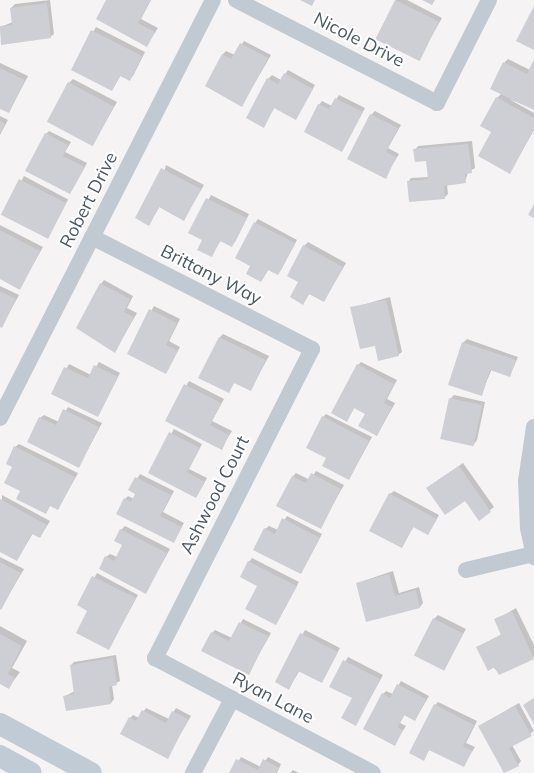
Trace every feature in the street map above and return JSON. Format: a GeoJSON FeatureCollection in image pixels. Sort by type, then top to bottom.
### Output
{"type":"FeatureCollection","features":[{"type":"Feature","properties":{"kind":"street","name":"Robert Drive"},"geometry":{"type":"LineString","coordinates":[[0,418],[213,0]]}},
{"type":"Feature","properties":{"kind":"street","name":"Nicole Drive"},"geometry":{"type":"LineString","coordinates":[[236,0],[437,103],[489,0]]}},
{"type":"Feature","properties":{"kind":"street","name":"Brittany Way"},"geometry":{"type":"LineString","coordinates":[[92,237],[312,349]]}},
{"type":"Feature","properties":{"kind":"street","name":"Ashwood Court"},"geometry":{"type":"LineString","coordinates":[[155,658],[312,349]]}},
{"type":"Feature","properties":{"kind":"street"},"geometry":{"type":"LineString","coordinates":[[466,570],[534,555],[526,481],[534,427]]}},
{"type":"Feature","properties":{"kind":"street","name":"Ryan Lane"},"geometry":{"type":"LineString","coordinates":[[155,658],[373,773]]}},
{"type":"Feature","properties":{"kind":"street"},"geometry":{"type":"LineString","coordinates":[[193,773],[232,699]]}},
{"type":"Feature","properties":{"kind":"street"},"geometry":{"type":"LineString","coordinates":[[0,724],[91,773]]}},
{"type":"Feature","properties":{"kind":"street"},"geometry":{"type":"LineString","coordinates":[[0,756],[31,773]]}},
{"type":"Feature","properties":{"kind":"building"},"geometry":{"type":"Polygon","coordinates":[[[106,0],[151,0],[138,23],[155,32],[147,47],[96,19],[106,0]]]}},
{"type":"Feature","properties":{"kind":"building"},"geometry":{"type":"Polygon","coordinates":[[[300,0],[315,0],[312,6],[300,0]]]}},
{"type":"Feature","properties":{"kind":"building"},"geometry":{"type":"Polygon","coordinates":[[[395,0],[439,21],[420,61],[376,40],[395,0]]]}},
{"type":"Feature","properties":{"kind":"building"},"geometry":{"type":"Polygon","coordinates":[[[422,0],[435,0],[432,5],[422,0]]]}},
{"type":"Feature","properties":{"kind":"building"},"geometry":{"type":"Polygon","coordinates":[[[47,3],[51,38],[1,45],[0,26],[12,25],[10,8],[47,3]]]}},
{"type":"Feature","properties":{"kind":"building"},"geometry":{"type":"Polygon","coordinates":[[[534,6],[534,50],[516,41],[534,6]]]}},
{"type":"Feature","properties":{"kind":"building"},"geometry":{"type":"Polygon","coordinates":[[[91,30],[142,56],[130,81],[120,76],[112,91],[71,70],[91,30]]]}},
{"type":"Feature","properties":{"kind":"building"},"geometry":{"type":"Polygon","coordinates":[[[240,43],[268,58],[242,107],[205,86],[222,54],[231,59],[240,43]]]}},
{"type":"Feature","properties":{"kind":"building"},"geometry":{"type":"Polygon","coordinates":[[[534,59],[534,110],[490,89],[503,62],[527,74],[534,59]]]}},
{"type":"Feature","properties":{"kind":"building"},"geometry":{"type":"Polygon","coordinates":[[[0,68],[25,80],[9,113],[0,109],[0,68]]]}},
{"type":"Feature","properties":{"kind":"building"},"geometry":{"type":"Polygon","coordinates":[[[284,73],[313,89],[296,120],[274,108],[264,128],[246,118],[267,78],[278,84],[284,73]]]}},
{"type":"Feature","properties":{"kind":"building"},"geometry":{"type":"Polygon","coordinates":[[[68,82],[114,106],[93,146],[47,122],[68,82]]]}},
{"type":"Feature","properties":{"kind":"building"},"geometry":{"type":"Polygon","coordinates":[[[496,97],[534,118],[534,129],[510,174],[478,156],[491,132],[480,126],[496,97]]]}},
{"type":"Feature","properties":{"kind":"building"},"geometry":{"type":"Polygon","coordinates":[[[335,98],[363,112],[342,152],[304,132],[318,104],[329,109],[335,98]]]}},
{"type":"Feature","properties":{"kind":"building"},"geometry":{"type":"Polygon","coordinates":[[[370,114],[398,128],[386,152],[396,157],[386,179],[347,159],[370,114]]]}},
{"type":"Feature","properties":{"kind":"building"},"geometry":{"type":"Polygon","coordinates":[[[0,121],[5,124],[0,134],[0,121]]]}},
{"type":"Feature","properties":{"kind":"building"},"geometry":{"type":"Polygon","coordinates":[[[45,133],[68,145],[63,156],[85,167],[70,194],[25,171],[45,133]]]}},
{"type":"Feature","properties":{"kind":"building"},"geometry":{"type":"Polygon","coordinates":[[[468,144],[472,173],[465,174],[466,183],[444,186],[445,199],[409,202],[407,181],[428,179],[426,161],[415,162],[413,149],[468,144]]]}},
{"type":"Feature","properties":{"kind":"building"},"geometry":{"type":"Polygon","coordinates":[[[161,168],[201,189],[184,221],[159,207],[149,226],[135,218],[161,168]]]}},
{"type":"Feature","properties":{"kind":"building"},"geometry":{"type":"Polygon","coordinates":[[[19,179],[66,203],[48,239],[1,215],[19,179]]]}},
{"type":"Feature","properties":{"kind":"building"},"geometry":{"type":"Polygon","coordinates":[[[206,198],[247,218],[232,247],[220,241],[212,257],[197,250],[202,240],[188,233],[206,198]]]}},
{"type":"Feature","properties":{"kind":"building"},"geometry":{"type":"Polygon","coordinates":[[[534,204],[534,218],[528,215],[534,204]]]}},
{"type":"Feature","properties":{"kind":"building"},"geometry":{"type":"Polygon","coordinates":[[[254,222],[295,243],[278,275],[268,270],[261,282],[246,274],[250,266],[235,258],[254,222]]]}},
{"type":"Feature","properties":{"kind":"building"},"geometry":{"type":"Polygon","coordinates":[[[0,230],[40,251],[20,290],[0,279],[0,230]]]}},
{"type":"Feature","properties":{"kind":"building"},"geometry":{"type":"Polygon","coordinates":[[[303,245],[343,267],[324,302],[309,294],[303,305],[290,297],[298,282],[287,276],[303,245]]]}},
{"type":"Feature","properties":{"kind":"building"},"geometry":{"type":"Polygon","coordinates":[[[100,283],[130,299],[124,312],[134,317],[115,353],[76,328],[100,283]]]}},
{"type":"Feature","properties":{"kind":"building"},"geometry":{"type":"Polygon","coordinates":[[[0,291],[16,299],[2,328],[0,327],[0,291]]]}},
{"type":"Feature","properties":{"kind":"building"},"geometry":{"type":"Polygon","coordinates":[[[386,300],[399,356],[378,361],[375,346],[360,349],[350,307],[386,300]]]}},
{"type":"Feature","properties":{"kind":"building"},"geometry":{"type":"Polygon","coordinates":[[[149,309],[177,323],[166,345],[178,351],[166,374],[127,354],[149,309]]]}},
{"type":"Feature","properties":{"kind":"building"},"geometry":{"type":"Polygon","coordinates":[[[219,337],[266,360],[251,391],[234,383],[229,393],[198,378],[219,337]]]}},
{"type":"Feature","properties":{"kind":"building"},"geometry":{"type":"Polygon","coordinates":[[[462,342],[516,360],[510,377],[490,370],[482,396],[448,385],[462,342]]]}},
{"type":"Feature","properties":{"kind":"building"},"geometry":{"type":"Polygon","coordinates":[[[357,364],[394,384],[384,403],[392,407],[377,436],[358,426],[365,414],[354,408],[347,422],[331,413],[357,364]]]}},
{"type":"Feature","properties":{"kind":"building"},"geometry":{"type":"Polygon","coordinates":[[[94,365],[118,377],[98,417],[51,394],[64,367],[88,378],[94,365]]]}},
{"type":"Feature","properties":{"kind":"building"},"geometry":{"type":"Polygon","coordinates":[[[184,384],[221,403],[210,425],[229,435],[222,450],[165,421],[184,384]]]}},
{"type":"Feature","properties":{"kind":"building"},"geometry":{"type":"Polygon","coordinates":[[[449,398],[482,405],[474,446],[440,439],[449,398]]]}},
{"type":"Feature","properties":{"kind":"building"},"geometry":{"type":"Polygon","coordinates":[[[63,409],[99,427],[79,468],[27,442],[39,417],[56,425],[63,409]]]}},
{"type":"Feature","properties":{"kind":"building"},"geometry":{"type":"Polygon","coordinates":[[[322,416],[369,441],[349,480],[322,466],[326,458],[306,448],[322,416]]]}},
{"type":"Feature","properties":{"kind":"building"},"geometry":{"type":"Polygon","coordinates":[[[169,432],[200,448],[187,472],[205,482],[196,498],[148,473],[169,432]]]}},
{"type":"Feature","properties":{"kind":"building"},"geometry":{"type":"Polygon","coordinates":[[[14,446],[75,477],[58,510],[50,506],[46,514],[16,499],[20,491],[4,483],[12,467],[6,464],[14,446]]]}},
{"type":"Feature","properties":{"kind":"building"},"geometry":{"type":"Polygon","coordinates":[[[459,466],[491,512],[479,521],[465,501],[445,515],[426,488],[459,466]]]}},
{"type":"Feature","properties":{"kind":"building"},"geometry":{"type":"Polygon","coordinates":[[[311,473],[341,489],[321,529],[276,506],[292,476],[306,483],[311,473]]]}},
{"type":"Feature","properties":{"kind":"building"},"geometry":{"type":"Polygon","coordinates":[[[135,477],[171,495],[160,516],[182,527],[174,543],[116,514],[124,498],[131,502],[135,494],[128,490],[135,477]]]}},
{"type":"Feature","properties":{"kind":"building"},"geometry":{"type":"Polygon","coordinates":[[[389,493],[437,519],[428,535],[413,527],[402,548],[369,531],[389,493]]]}},
{"type":"Feature","properties":{"kind":"building"},"geometry":{"type":"Polygon","coordinates":[[[0,499],[47,525],[40,538],[32,534],[17,561],[0,552],[0,499]]]}},
{"type":"Feature","properties":{"kind":"building"},"geometry":{"type":"Polygon","coordinates":[[[282,518],[320,538],[301,574],[253,550],[264,528],[275,534],[282,518]]]}},
{"type":"Feature","properties":{"kind":"building"},"geometry":{"type":"Polygon","coordinates":[[[120,529],[167,553],[146,594],[99,569],[105,556],[114,561],[122,545],[114,541],[120,529]]]}},
{"type":"Feature","properties":{"kind":"building"},"geometry":{"type":"Polygon","coordinates":[[[248,561],[297,586],[276,625],[245,609],[257,586],[240,577],[248,561]]]}},
{"type":"Feature","properties":{"kind":"building"},"geometry":{"type":"Polygon","coordinates":[[[0,562],[21,573],[1,610],[0,609],[0,562]]]}},
{"type":"Feature","properties":{"kind":"building"},"geometry":{"type":"Polygon","coordinates":[[[389,574],[395,596],[416,590],[420,608],[366,622],[356,583],[389,574]]]}},
{"type":"Feature","properties":{"kind":"building"},"geometry":{"type":"Polygon","coordinates":[[[92,576],[136,598],[109,650],[76,633],[87,611],[77,605],[92,576]]]}},
{"type":"Feature","properties":{"kind":"building"},"geometry":{"type":"Polygon","coordinates":[[[512,611],[534,659],[499,675],[495,667],[488,671],[476,647],[501,635],[494,619],[512,611]]]}},
{"type":"Feature","properties":{"kind":"building"},"geometry":{"type":"Polygon","coordinates":[[[433,618],[463,633],[444,671],[414,655],[433,618]]]}},
{"type":"Feature","properties":{"kind":"building"},"geometry":{"type":"Polygon","coordinates":[[[239,622],[268,636],[249,675],[201,651],[211,632],[229,641],[239,622]]]}},
{"type":"Feature","properties":{"kind":"building"},"geometry":{"type":"Polygon","coordinates":[[[300,633],[338,652],[322,683],[298,671],[289,690],[275,682],[300,633]]]}},
{"type":"Feature","properties":{"kind":"building"},"geometry":{"type":"Polygon","coordinates":[[[0,634],[22,646],[8,674],[15,678],[9,689],[0,684],[0,634]]]}},
{"type":"Feature","properties":{"kind":"building"},"geometry":{"type":"Polygon","coordinates":[[[113,658],[117,685],[109,687],[111,704],[66,711],[63,696],[74,694],[70,665],[113,658]]]}},
{"type":"Feature","properties":{"kind":"building"},"geometry":{"type":"Polygon","coordinates":[[[343,660],[380,679],[356,726],[341,718],[352,698],[329,687],[343,660]]]}},
{"type":"Feature","properties":{"kind":"building"},"geometry":{"type":"Polygon","coordinates":[[[397,684],[426,699],[415,721],[404,715],[398,727],[403,730],[395,746],[363,729],[382,693],[390,698],[397,684]]]}},
{"type":"Feature","properties":{"kind":"building"},"geometry":{"type":"Polygon","coordinates":[[[534,698],[534,724],[523,705],[534,698]]]}},
{"type":"Feature","properties":{"kind":"building"},"geometry":{"type":"Polygon","coordinates":[[[434,704],[474,725],[463,746],[472,751],[464,767],[429,750],[424,761],[409,753],[434,704]]]}},
{"type":"Feature","properties":{"kind":"building"},"geometry":{"type":"Polygon","coordinates":[[[515,706],[532,736],[509,748],[519,766],[504,773],[478,726],[515,706]]]}},
{"type":"Feature","properties":{"kind":"building"},"geometry":{"type":"Polygon","coordinates":[[[142,710],[166,723],[172,711],[188,719],[168,759],[120,734],[129,717],[136,721],[142,710]]]}},
{"type":"Feature","properties":{"kind":"building"},"geometry":{"type":"Polygon","coordinates":[[[236,759],[258,770],[263,759],[279,768],[276,773],[229,773],[236,759]]]}}]}
